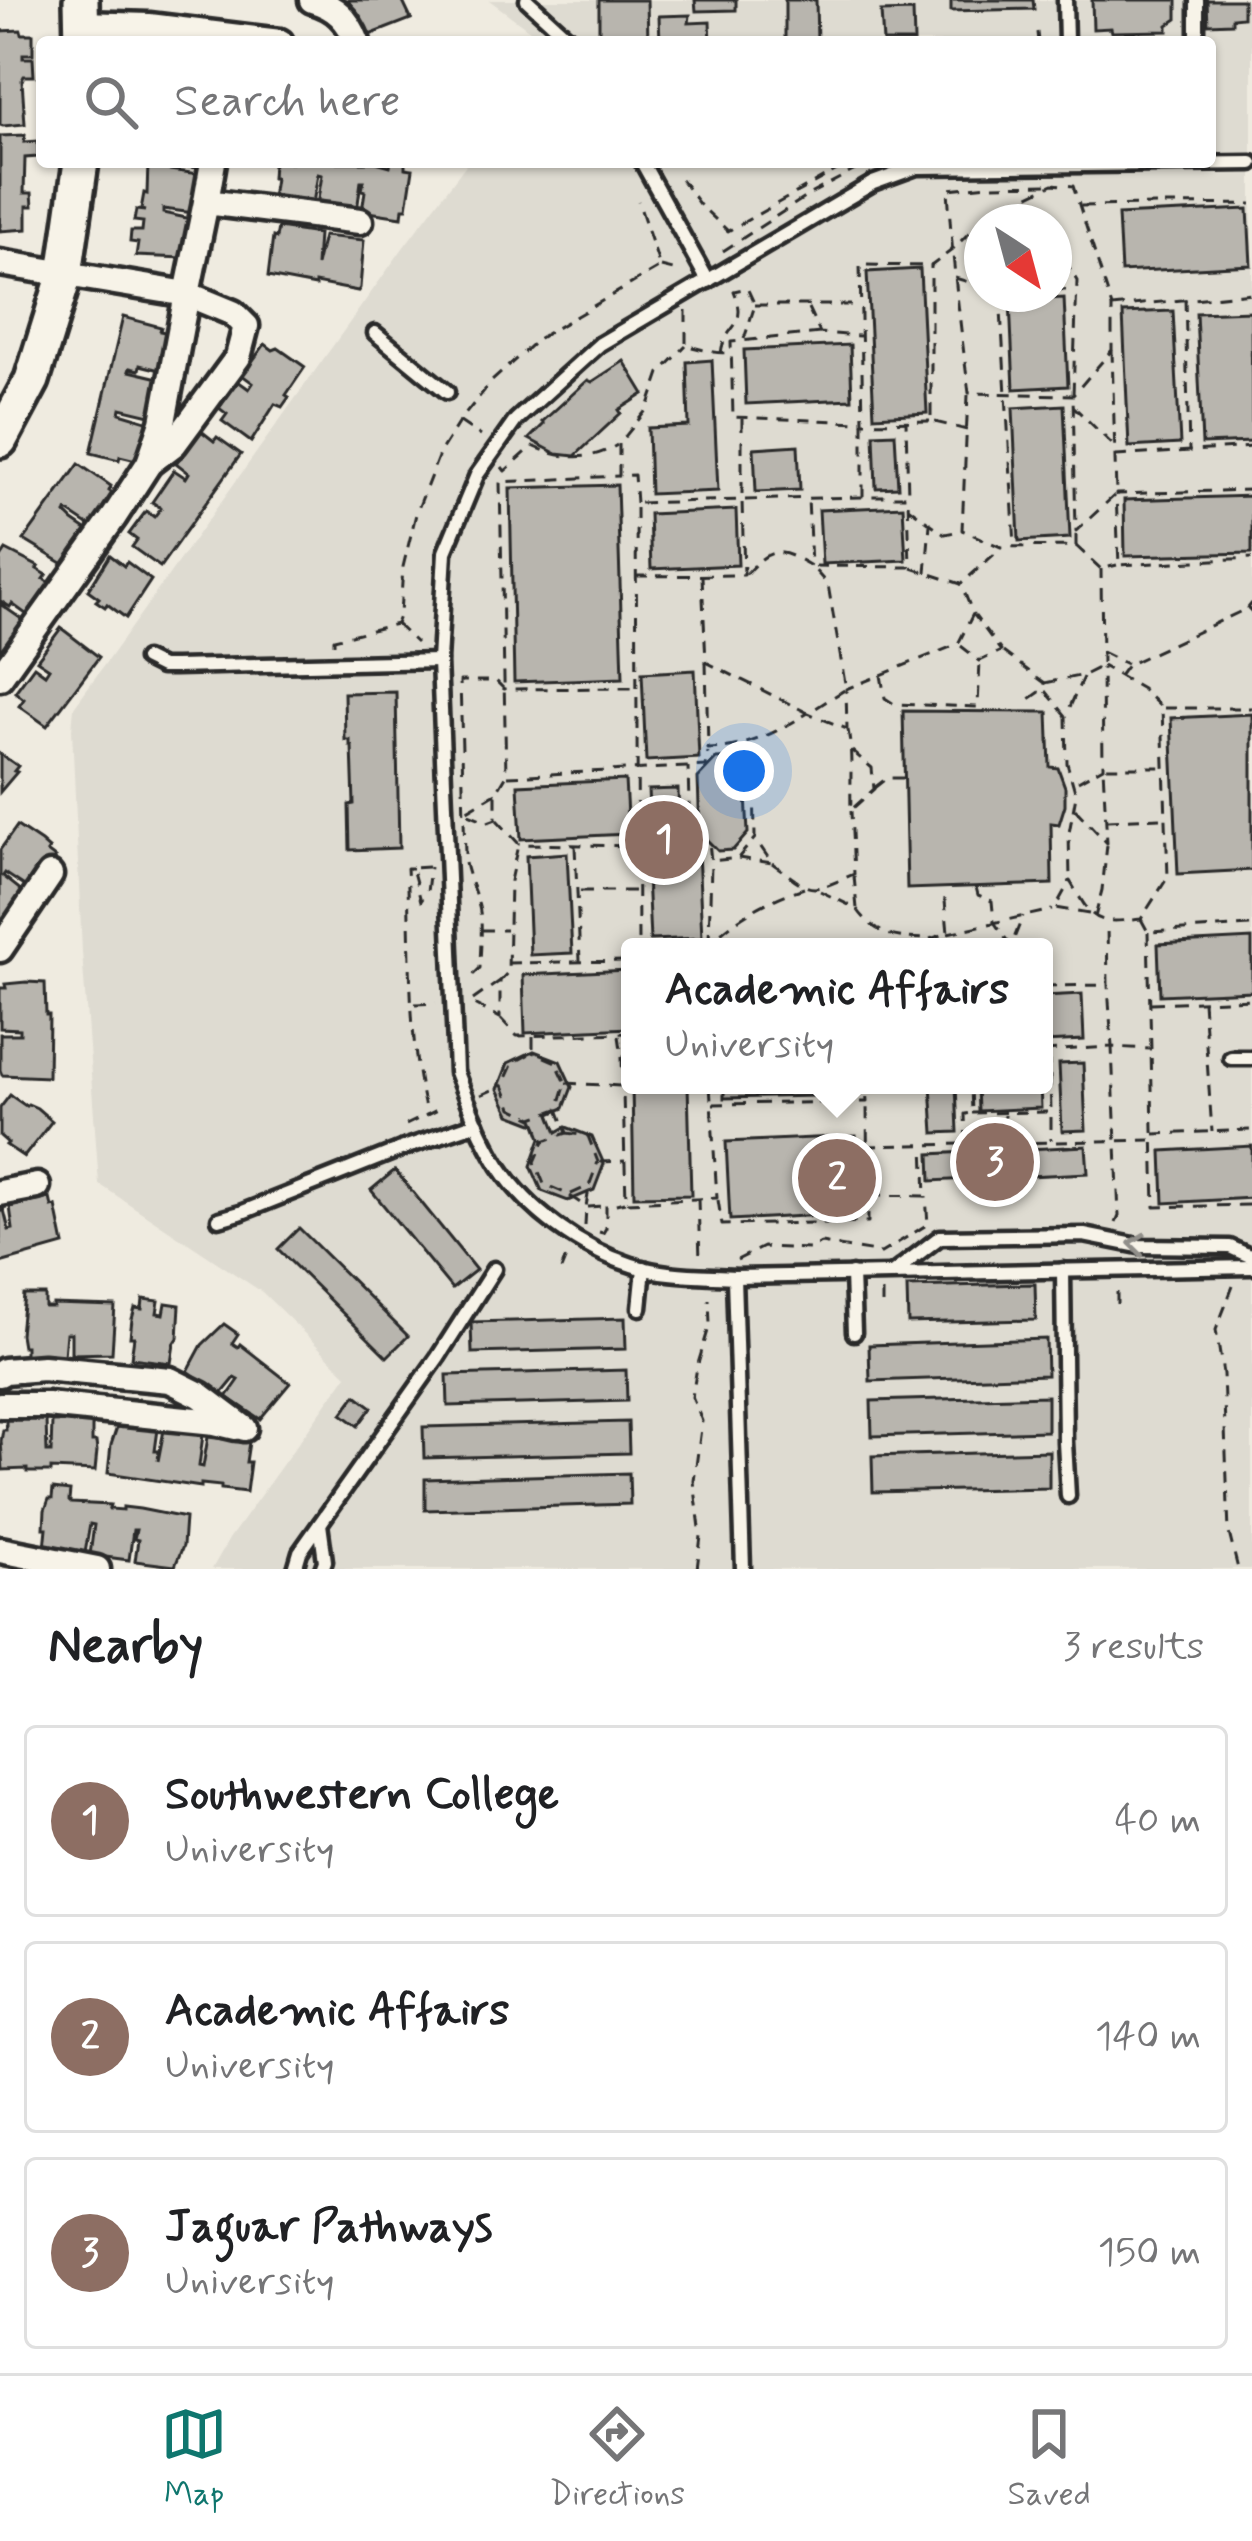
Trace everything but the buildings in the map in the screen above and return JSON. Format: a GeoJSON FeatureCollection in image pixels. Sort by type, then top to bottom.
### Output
{"type":"FeatureCollection","features":[{"type":"Feature","properties":{"kind":"street"},"geometry":{"type":"LineString","coordinates":[[148,26],[160,0]]}},
{"type":"Feature","properties":{"kind":"street"},"geometry":{"type":"LineString","coordinates":[[312,0],[336,10],[355,36]]}},
{"type":"Feature","properties":{"kind":"street"},"geometry":{"type":"LineString","coordinates":[[82,22],[230,36]]}},
{"type":"Feature","properties":{"kind":"street"},"geometry":{"type":"LineString","coordinates":[[0,440],[32,380],[65,274],[80,168]]}},
{"type":"Feature","properties":{"kind":"street"},"geometry":{"type":"LineString","coordinates":[[0,677],[148,463],[164,422],[212,168]]}},
{"type":"Feature","properties":{"kind":"street"},"geometry":{"type":"LineString","coordinates":[[206,202],[360,221]]}},
{"type":"Feature","properties":{"kind":"street"},"geometry":{"type":"LineString","coordinates":[[0,263],[187,294],[233,313],[246,326],[238,357],[175,444],[148,463]]}},
{"type":"Feature","properties":{"kind":"street"},"geometry":{"type":"LineString","coordinates":[[0,949],[50,875]]}},
{"type":"Feature","properties":{"kind":"street"},"geometry":{"type":"LineString","coordinates":[[0,1193],[37,1186]]}},
{"type":"Feature","properties":{"kind":"street"},"geometry":{"type":"LineString","coordinates":[[0,1374],[44,1367],[170,1381],[200,1395],[244,1428],[47,1406],[0,1406]]}},
{"type":"Feature","properties":{"kind":"street"},"geometry":{"type":"LineString","coordinates":[[0,1550],[97,1569]]}},
{"type":"Feature","properties":{"kind":"lane"},"geometry":{"type":"LineString","coordinates":[[1065,0],[1066,36]]}},
{"type":"Feature","properties":{"kind":"lane"},"geometry":{"type":"LineString","coordinates":[[1197,0],[1197,36]]}},
{"type":"Feature","properties":{"kind":"lane"},"geometry":{"type":"LineString","coordinates":[[534,2],[567,36]]}},
{"type":"Feature","properties":{"kind":"lane"},"geometry":{"type":"LineString","coordinates":[[1216,163],[1252,163]]}},
{"type":"Feature","properties":{"kind":"lane"},"geometry":{"type":"LineString","coordinates":[[645,168],[708,281]]}},
{"type":"Feature","properties":{"kind":"lane"},"geometry":{"type":"LineString","coordinates":[[914,168],[873,183],[600,344],[516,420],[477,475],[445,552],[439,662],[456,1072],[500,1168],[533,1206],[584,1244],[644,1268],[734,1276],[1252,1267]]}},
{"type":"Feature","properties":{"kind":"lane"},"geometry":{"type":"LineString","coordinates":[[375,333],[446,392]]}},
{"type":"Feature","properties":{"kind":"lane"},"geometry":{"type":"LineString","coordinates":[[145,659],[161,667],[439,662]]}},
{"type":"Feature","properties":{"kind":"lane"},"geometry":{"type":"LineString","coordinates":[[1231,1058],[1252,1058]]}},
{"type":"Feature","properties":{"kind":"lane"},"geometry":{"type":"LineString","coordinates":[[218,1219],[476,1123]]}},
{"type":"Feature","properties":{"kind":"lane"},"geometry":{"type":"LineString","coordinates":[[892,1274],[940,1237],[1084,1235],[1138,1246],[1229,1247],[1252,1257]]}},
{"type":"Feature","properties":{"kind":"lane"},"geometry":{"type":"LineString","coordinates":[[640,1308],[644,1268]]}},
{"type":"Feature","properties":{"kind":"lane"},"geometry":{"type":"LineString","coordinates":[[295,1569],[300,1552],[439,1357],[494,1269]]}},
{"type":"Feature","properties":{"kind":"lane"},"geometry":{"type":"LineString","coordinates":[[1064,1270],[1068,1496]]}},
{"type":"Feature","properties":{"kind":"lane"},"geometry":{"type":"LineString","coordinates":[[852,1274],[854,1333]]}},
{"type":"Feature","properties":{"kind":"lane"},"geometry":{"type":"LineString","coordinates":[[734,1276],[742,1569]]}},
{"type":"Feature","properties":{"kind":"lane"},"geometry":{"type":"LineString","coordinates":[[320,1523],[322,1569]]}},
{"type":"Feature","properties":{"kind":"path"},"geometry":{"type":"LineString","coordinates":[[1037,32],[1037,36]]}},
{"type":"Feature","properties":{"kind":"path"},"geometry":{"type":"LineString","coordinates":[[719,255],[842,168]]}},
{"type":"Feature","properties":{"kind":"path"},"geometry":{"type":"LineString","coordinates":[[681,179],[728,231],[856,168]]}},
{"type":"Feature","properties":{"kind":"path"},"geometry":{"type":"LineString","coordinates":[[863,496],[860,265],[931,266],[987,215],[1054,184]]}},
{"type":"Feature","properties":{"kind":"path"},"geometry":{"type":"LineString","coordinates":[[962,530],[969,393],[948,189],[1073,186],[1112,307],[1119,565]]}},
{"type":"Feature","properties":{"kind":"path"},"geometry":{"type":"LineString","coordinates":[[1029,197],[1033,204]]}},
{"type":"Feature","properties":{"kind":"path"},"geometry":{"type":"LineString","coordinates":[[1079,206],[1252,204]]}},
{"type":"Feature","properties":{"kind":"path"},"geometry":{"type":"LineString","coordinates":[[931,266],[932,422]]}},
{"type":"Feature","properties":{"kind":"path"},"geometry":{"type":"LineString","coordinates":[[660,267],[684,272]]}},
{"type":"Feature","properties":{"kind":"path"},"geometry":{"type":"LineString","coordinates":[[1072,272],[1077,281],[1076,546]]}},
{"type":"Feature","properties":{"kind":"path"},"geometry":{"type":"LineString","coordinates":[[954,278],[964,281]]}},
{"type":"Feature","properties":{"kind":"path"},"geometry":{"type":"LineString","coordinates":[[721,354],[721,345],[739,318],[734,291],[747,288],[755,305],[743,340]]}},
{"type":"Feature","properties":{"kind":"path"},"geometry":{"type":"LineString","coordinates":[[1112,307],[1252,293]]}},
{"type":"Feature","properties":{"kind":"path"},"geometry":{"type":"LineString","coordinates":[[507,454],[501,468],[505,472],[533,446],[555,455],[579,457],[601,455],[619,444],[648,409],[660,373],[686,346],[686,294]]}},
{"type":"Feature","properties":{"kind":"path"},"geometry":{"type":"LineString","coordinates":[[1185,299],[1189,451]]}},
{"type":"Feature","properties":{"kind":"path"},"geometry":{"type":"LineString","coordinates":[[755,305],[861,305]]}},
{"type":"Feature","properties":{"kind":"path"},"geometry":{"type":"LineString","coordinates":[[807,306],[820,333]]}},
{"type":"Feature","properties":{"kind":"path"},"geometry":{"type":"LineString","coordinates":[[1001,312],[1015,547]]}},
{"type":"Feature","properties":{"kind":"path"},"geometry":{"type":"LineString","coordinates":[[861,337],[820,333],[731,342],[733,418],[932,422],[967,430]]}},
{"type":"Feature","properties":{"kind":"path"},"geometry":{"type":"LineString","coordinates":[[686,346],[721,354],[731,351]]}},
{"type":"Feature","properties":{"kind":"path"},"geometry":{"type":"LineString","coordinates":[[969,393],[1073,395],[1112,350]]}},
{"type":"Feature","properties":{"kind":"path"},"geometry":{"type":"LineString","coordinates":[[1073,406],[1115,447]]}},
{"type":"Feature","properties":{"kind":"path"},"geometry":{"type":"LineString","coordinates":[[742,418],[744,575]]}},
{"type":"Feature","properties":{"kind":"path"},"geometry":{"type":"LineString","coordinates":[[460,422],[482,437]]}},
{"type":"Feature","properties":{"kind":"path"},"geometry":{"type":"LineString","coordinates":[[906,422],[910,567]]}},
{"type":"Feature","properties":{"kind":"path"},"geometry":{"type":"LineString","coordinates":[[619,444],[620,476]]}},
{"type":"Feature","properties":{"kind":"path"},"geometry":{"type":"LineString","coordinates":[[1115,456],[1252,447]]}},
{"type":"Feature","properties":{"kind":"path"},"geometry":{"type":"LineString","coordinates":[[638,938],[638,846],[637,688],[634,475],[500,482],[506,776],[496,794],[496,819],[519,844],[638,846],[709,842],[708,938]]}},
{"type":"Feature","properties":{"kind":"path"},"geometry":{"type":"LineString","coordinates":[[1076,531],[1116,494],[1252,490]]}},
{"type":"Feature","properties":{"kind":"path"},"geometry":{"type":"LineString","coordinates":[[635,503],[908,496]]}},
{"type":"Feature","properties":{"kind":"path"},"geometry":{"type":"LineString","coordinates":[[808,498],[811,566]]}},
{"type":"Feature","properties":{"kind":"path"},"geometry":{"type":"LineString","coordinates":[[908,507],[945,534],[962,530],[1001,548],[1076,546],[1101,569],[1107,843],[1102,890],[1092,915]]}},
{"type":"Feature","properties":{"kind":"path"},"geometry":{"type":"LineString","coordinates":[[926,573],[930,523]]}},
{"type":"Feature","properties":{"kind":"path"},"geometry":{"type":"LineString","coordinates":[[961,584],[1001,548]]}},
{"type":"Feature","properties":{"kind":"path"},"geometry":{"type":"LineString","coordinates":[[636,576],[744,575],[764,555],[785,551],[811,566],[828,586],[852,751],[856,909]]}},
{"type":"Feature","properties":{"kind":"path"},"geometry":{"type":"LineString","coordinates":[[1101,569],[1252,558]]}},
{"type":"Feature","properties":{"kind":"path"},"geometry":{"type":"LineString","coordinates":[[811,566],[910,567],[961,584],[974,614],[1001,651],[1045,686],[1066,716]]}},
{"type":"Feature","properties":{"kind":"path"},"geometry":{"type":"LineString","coordinates":[[506,776],[706,766],[702,575]]}},
{"type":"Feature","properties":{"kind":"path"},"geometry":{"type":"LineString","coordinates":[[1119,676],[1127,664],[1251,607]]}},
{"type":"Feature","properties":{"kind":"path"},"geometry":{"type":"LineString","coordinates":[[708,749],[735,749],[783,729],[846,689],[958,644],[974,614]]}},
{"type":"Feature","properties":{"kind":"path"},"geometry":{"type":"LineString","coordinates":[[396,624],[416,643]]}},
{"type":"Feature","properties":{"kind":"path"},"geometry":{"type":"LineString","coordinates":[[958,644],[980,661]]}},
{"type":"Feature","properties":{"kind":"path"},"geometry":{"type":"LineString","coordinates":[[980,661],[1001,651]]}},
{"type":"Feature","properties":{"kind":"path"},"geometry":{"type":"LineString","coordinates":[[1102,652],[1127,664]]}},
{"type":"Feature","properties":{"kind":"path"},"geometry":{"type":"LineString","coordinates":[[881,675],[885,698],[894,704],[979,709],[980,661]]}},
{"type":"Feature","properties":{"kind":"path"},"geometry":{"type":"LineString","coordinates":[[706,662],[847,729]]}},
{"type":"Feature","properties":{"kind":"path"},"geometry":{"type":"LineString","coordinates":[[1028,705],[1045,686],[1102,666]]}},
{"type":"Feature","properties":{"kind":"path"},"geometry":{"type":"LineString","coordinates":[[1102,666],[1142,689],[1162,708],[1252,708]]}},
{"type":"Feature","properties":{"kind":"path"},"geometry":{"type":"LineString","coordinates":[[1084,675],[1066,716],[1066,763],[1076,795],[1069,833],[1070,881],[1092,915]]}},
{"type":"Feature","properties":{"kind":"path"},"geometry":{"type":"LineString","coordinates":[[469,980],[480,968],[480,930],[478,904],[465,866],[460,681],[496,681],[504,689],[637,688]]}},
{"type":"Feature","properties":{"kind":"path"},"geometry":{"type":"LineString","coordinates":[[1141,919],[1168,877],[1162,708]]}},
{"type":"Feature","properties":{"kind":"path"},"geometry":{"type":"LineString","coordinates":[[735,749],[754,771],[755,838],[772,863],[806,887],[856,909],[868,925],[904,938]]}},
{"type":"Feature","properties":{"kind":"path"},"geometry":{"type":"LineString","coordinates":[[852,751],[887,778],[904,778]]}},
{"type":"Feature","properties":{"kind":"path"},"geometry":{"type":"LineString","coordinates":[[688,767],[690,842]]}},
{"type":"Feature","properties":{"kind":"path"},"geometry":{"type":"LineString","coordinates":[[1075,783],[1103,767],[1164,767]]}},
{"type":"Feature","properties":{"kind":"path"},"geometry":{"type":"LineString","coordinates":[[872,768],[874,789]]}},
{"type":"Feature","properties":{"kind":"path"},"geometry":{"type":"LineString","coordinates":[[851,809],[887,778]]}},
{"type":"Feature","properties":{"kind":"path"},"geometry":{"type":"LineString","coordinates":[[464,812],[496,794]]}},
{"type":"Feature","properties":{"kind":"path"},"geometry":{"type":"LineString","coordinates":[[1065,796],[1076,795]]}},
{"type":"Feature","properties":{"kind":"path"},"geometry":{"type":"LineString","coordinates":[[1075,809],[1107,843]]}},
{"type":"Feature","properties":{"kind":"path"},"geometry":{"type":"LineString","coordinates":[[464,812],[488,822],[496,819]]}},
{"type":"Feature","properties":{"kind":"path"},"geometry":{"type":"LineString","coordinates":[[1106,820],[1166,818]]}},
{"type":"Feature","properties":{"kind":"path"},"geometry":{"type":"LineString","coordinates":[[738,858],[755,838]]}},
{"type":"Feature","properties":{"kind":"path"},"geometry":{"type":"LineString","coordinates":[[519,844],[510,881],[508,972],[470,1002],[500,1018],[518,1036],[618,1033],[621,1050]]}},
{"type":"Feature","properties":{"kind":"path"},"geometry":{"type":"LineString","coordinates":[[575,844],[580,962]]}},
{"type":"Feature","properties":{"kind":"path"},"geometry":{"type":"LineString","coordinates":[[711,861],[738,858],[772,863]]}},
{"type":"Feature","properties":{"kind":"path"},"geometry":{"type":"LineString","coordinates":[[412,868],[421,901],[427,892],[428,867]]}},
{"type":"Feature","properties":{"kind":"path"},"geometry":{"type":"LineString","coordinates":[[427,1116],[417,1065],[406,868],[438,867]]}},
{"type":"Feature","properties":{"kind":"path"},"geometry":{"type":"LineString","coordinates":[[818,890],[854,874]]}},
{"type":"Feature","properties":{"kind":"path"},"geometry":{"type":"LineString","coordinates":[[1057,908],[1070,881]]}},
{"type":"Feature","properties":{"kind":"path"},"geometry":{"type":"LineString","coordinates":[[715,938],[751,910],[806,887]]}},
{"type":"Feature","properties":{"kind":"path"},"geometry":{"type":"LineString","coordinates":[[976,887],[978,895],[992,901],[994,922],[1005,938]]}},
{"type":"Feature","properties":{"kind":"path"},"geometry":{"type":"LineString","coordinates":[[944,890],[948,933]]}},
{"type":"Feature","properties":{"kind":"path"},"geometry":{"type":"LineString","coordinates":[[578,891],[638,891]]}},
{"type":"Feature","properties":{"kind":"path"},"geometry":{"type":"LineString","coordinates":[[931,938],[1057,908],[1107,923],[1141,919]]}},
{"type":"Feature","properties":{"kind":"path"},"geometry":{"type":"LineString","coordinates":[[1014,938],[1024,916]]}},
{"type":"Feature","properties":{"kind":"path"},"geometry":{"type":"LineString","coordinates":[[1141,919],[1148,932],[1155,1207],[1252,1205]]}},
{"type":"Feature","properties":{"kind":"path"},"geometry":{"type":"LineString","coordinates":[[1107,923],[1119,1216],[1115,1226]]}},
{"type":"Feature","properties":{"kind":"path"},"geometry":{"type":"LineString","coordinates":[[1148,932],[1252,926]]}},
{"type":"Feature","properties":{"kind":"path"},"geometry":{"type":"LineString","coordinates":[[480,930],[508,930]]}},
{"type":"Feature","properties":{"kind":"path"},"geometry":{"type":"LineString","coordinates":[[508,963],[621,961]]}},
{"type":"Feature","properties":{"kind":"path"},"geometry":{"type":"LineString","coordinates":[[500,981],[500,1018]]}},
{"type":"Feature","properties":{"kind":"path"},"geometry":{"type":"LineString","coordinates":[[1053,986],[1108,985]]}},
{"type":"Feature","properties":{"kind":"path"},"geometry":{"type":"LineString","coordinates":[[1150,1003],[1252,1000]]}},
{"type":"Feature","properties":{"kind":"path"},"geometry":{"type":"LineString","coordinates":[[1203,1001],[1212,1132]]}},
{"type":"Feature","properties":{"kind":"path"},"geometry":{"type":"LineString","coordinates":[[412,1004],[437,1003]]}},
{"type":"Feature","properties":{"kind":"path"},"geometry":{"type":"LineString","coordinates":[[533,1036],[533,1052]]}},
{"type":"Feature","properties":{"kind":"path"},"geometry":{"type":"LineString","coordinates":[[1053,1051],[1151,1049]]}},
{"type":"Feature","properties":{"kind":"path"},"geometry":{"type":"LineString","coordinates":[[533,1052],[556,1062],[566,1083],[559,1109],[567,1133]]}},
{"type":"Feature","properties":{"kind":"path"},"geometry":{"type":"LineString","coordinates":[[481,1095],[503,1085],[513,1063],[533,1052]]}},
{"type":"Feature","properties":{"kind":"path"},"geometry":{"type":"LineString","coordinates":[[566,1083],[621,1087]]}},
{"type":"Feature","properties":{"kind":"path"},"geometry":{"type":"LineString","coordinates":[[503,1085],[512,1108],[533,1118],[544,1142]]}},
{"type":"Feature","properties":{"kind":"path"},"geometry":{"type":"LineString","coordinates":[[623,1094],[626,1202]]}},
{"type":"Feature","properties":{"kind":"path"},"geometry":{"type":"LineString","coordinates":[[710,1094],[722,1225],[868,1222],[867,1094]]}},
{"type":"Feature","properties":{"kind":"path"},"geometry":{"type":"LineString","coordinates":[[971,1094],[972,1113]]}},
{"type":"Feature","properties":{"kind":"path"},"geometry":{"type":"LineString","coordinates":[[1050,1094],[1052,1142]]}},
{"type":"Feature","properties":{"kind":"path"},"geometry":{"type":"LineString","coordinates":[[711,1104],[867,1102]]}},
{"type":"Feature","properties":{"kind":"path"},"geometry":{"type":"LineString","coordinates":[[406,1125],[443,1107]]}},
{"type":"Feature","properties":{"kind":"path"},"geometry":{"type":"LineString","coordinates":[[533,1118],[559,1109]]}},
{"type":"Feature","properties":{"kind":"path"},"geometry":{"type":"LineString","coordinates":[[966,1144],[965,1114],[1051,1112]]}},
{"type":"Feature","properties":{"kind":"path"},"geometry":{"type":"LineString","coordinates":[[1004,1113],[1004,1143]]}},
{"type":"Feature","properties":{"kind":"path"},"geometry":{"type":"LineString","coordinates":[[867,1146],[1116,1141],[1252,1130]]}},
{"type":"Feature","properties":{"kind":"path"},"geometry":{"type":"LineString","coordinates":[[605,1206],[603,1233],[585,1226],[586,1207],[589,1186],[598,1162],[588,1136],[567,1133],[544,1142],[535,1162],[544,1184],[586,1207],[718,1198]]}},
{"type":"Feature","properties":{"kind":"path"},"geometry":{"type":"LineString","coordinates":[[734,1261],[763,1247],[809,1249],[821,1243],[881,1253],[928,1224],[924,1145]]}},
{"type":"Feature","properties":{"kind":"path"},"geometry":{"type":"LineString","coordinates":[[598,1162],[625,1161]]}},
{"type":"Feature","properties":{"kind":"path"},"geometry":{"type":"LineString","coordinates":[[569,1195],[589,1186]]}},
{"type":"Feature","properties":{"kind":"path"},"geometry":{"type":"LineString","coordinates":[[868,1196],[926,1196]]}},
{"type":"Feature","properties":{"kind":"path"},"geometry":{"type":"LineString","coordinates":[[698,1199],[700,1261],[706,1264]]}},
{"type":"Feature","properties":{"kind":"path"},"geometry":{"type":"LineString","coordinates":[[561,1270],[568,1253]]}},
{"type":"Feature","properties":{"kind":"path"},"geometry":{"type":"LineString","coordinates":[[1117,1304],[1118,1286]]}},
{"type":"Feature","properties":{"kind":"path"},"geometry":{"type":"LineString","coordinates":[[1233,1286],[1216,1330],[1223,1374],[1229,1533],[1238,1569]]}},
{"type":"Feature","properties":{"kind":"path"},"geometry":{"type":"LineString","coordinates":[[881,1288],[882,1309]]}},
{"type":"Feature","properties":{"kind":"path"},"geometry":{"type":"LineString","coordinates":[[697,1569],[701,1537],[694,1481],[702,1421],[692,1397],[710,1324],[709,1299]]}},
{"type":"Feature","properties":{"kind":"shaded area"},"geometry":{"type":"Polygon","coordinates":[[[489,0],[1252,0],[1252,1569],[212,1569],[347,1375],[262,1292],[99,1184],[82,952],[74,707],[463,168],[1216,168],[1216,36],[538,36],[489,0]]]}},
{"type":"Feature","properties":{"kind":"place","name":"Southwestern College"},"geometry":{"type":"Point","coordinates":[664,840]}},
{"type":"Feature","properties":{"kind":"place","name":"Jaguar Pathways"},"geometry":{"type":"Point","coordinates":[995,1162]}},
{"type":"Feature","properties":{"kind":"place","name":"Academic Affairs"},"geometry":{"type":"Point","coordinates":[837,1178]}}]}
